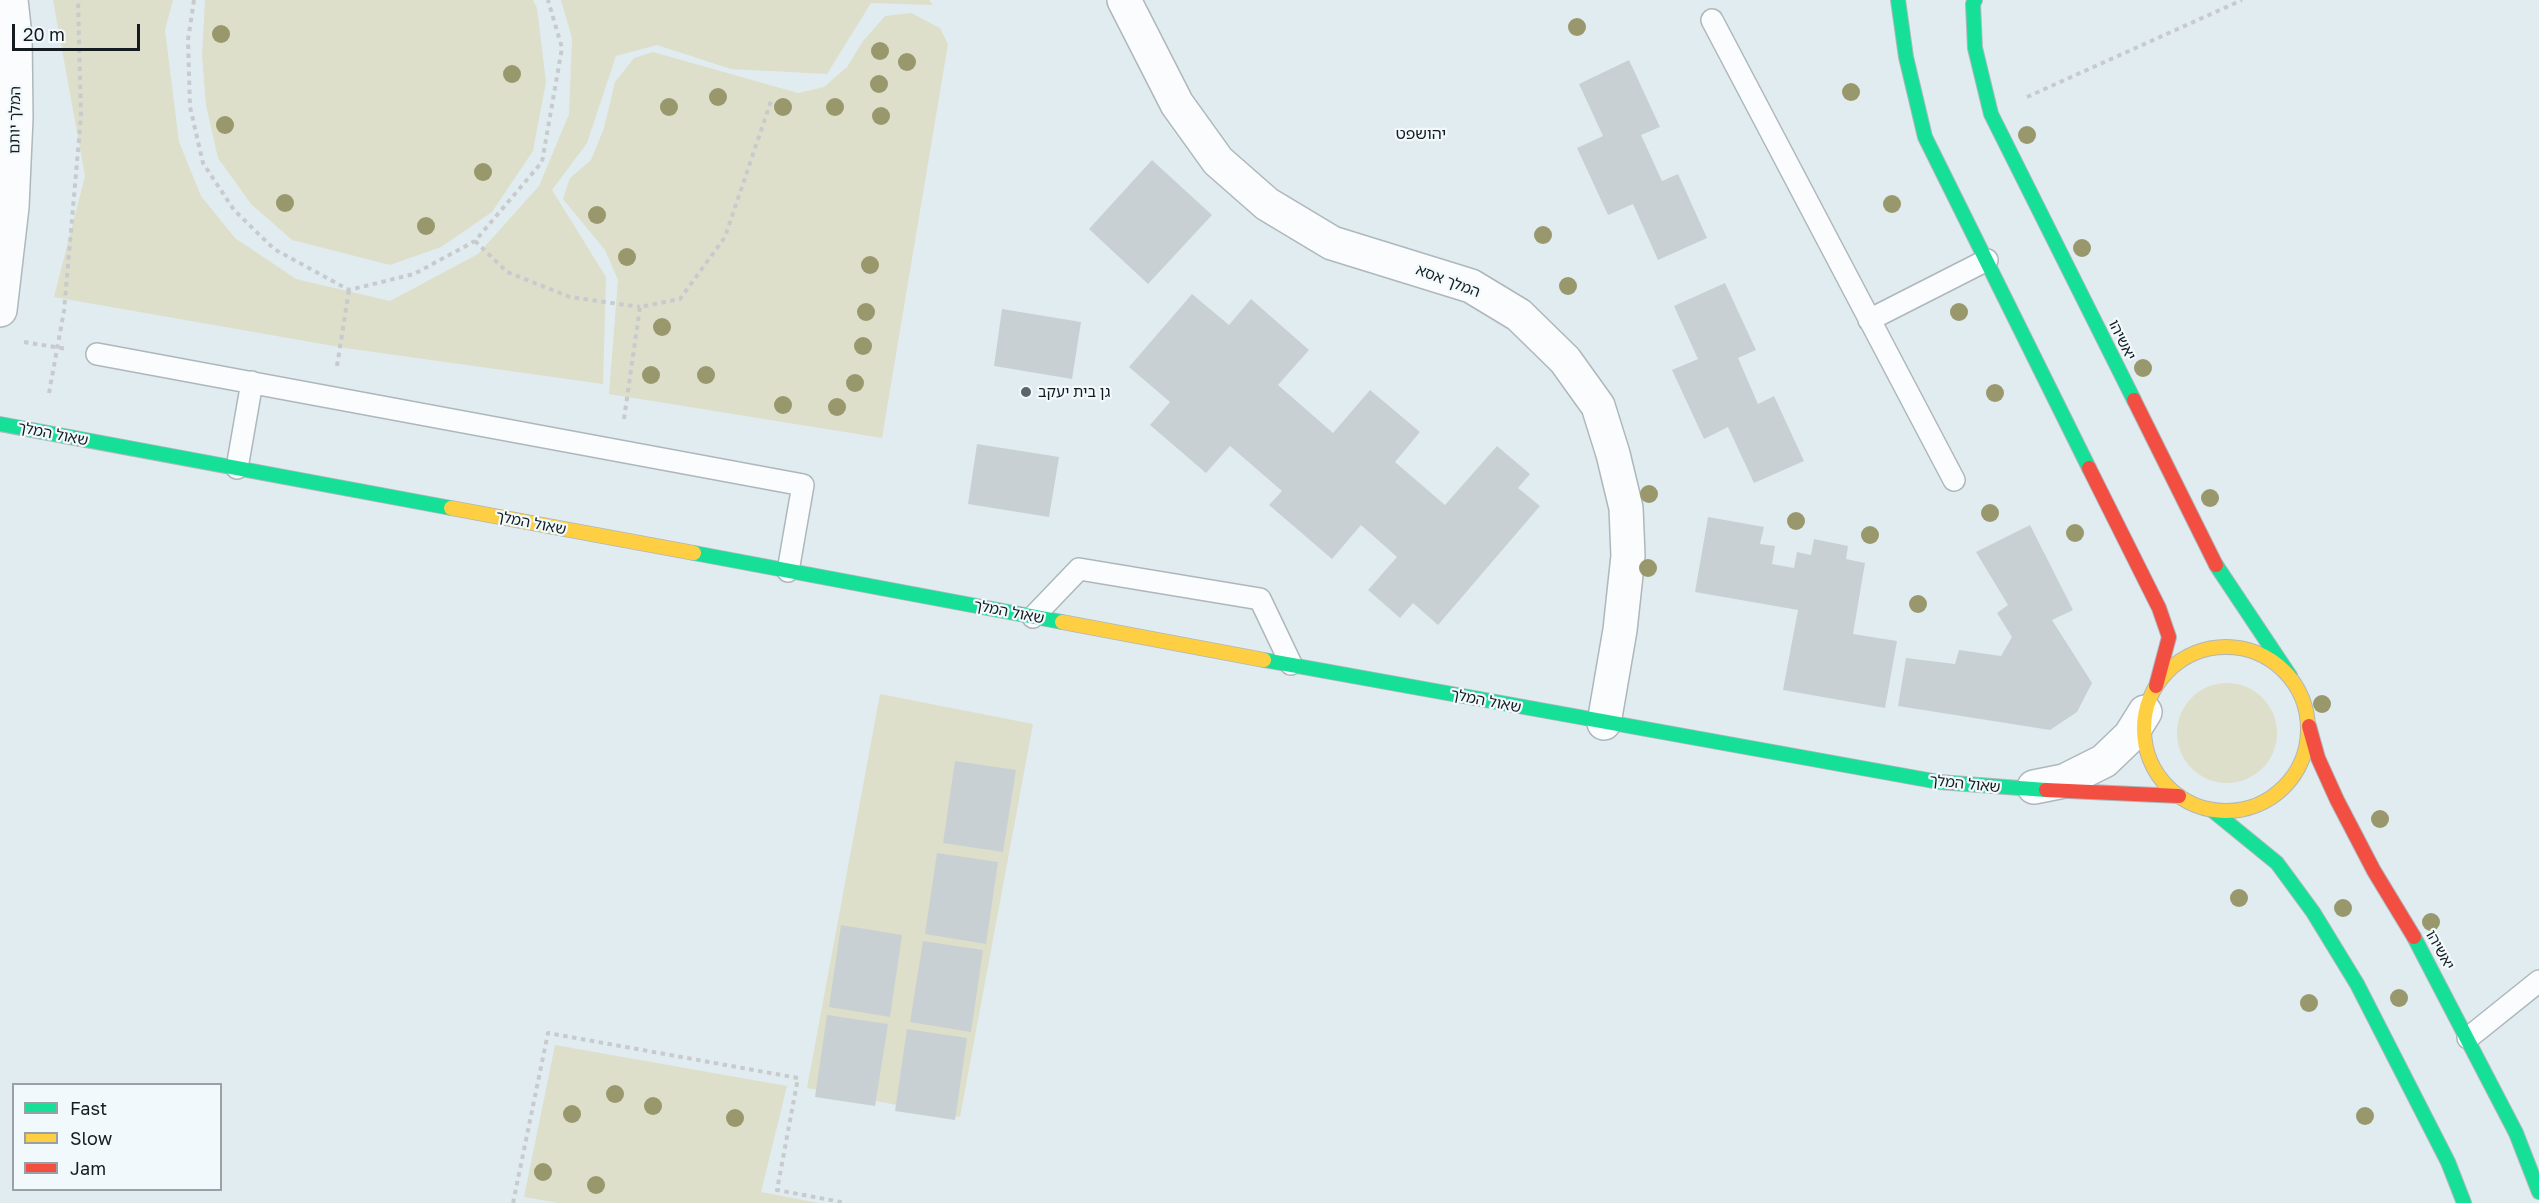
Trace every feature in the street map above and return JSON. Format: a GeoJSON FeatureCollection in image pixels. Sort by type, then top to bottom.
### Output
{"type":"FeatureCollection","features":[{"type":"Feature","properties":{"kind":"street","name":"המלך יותם"},"geometry":{"type":"LineString","coordinates":[[0,310],[12,207],[16,118],[15,36],[11,0]]}},
{"type":"Feature","properties":{"kind":"street","name":"המלך אסא"},"geometry":{"type":"LineString","coordinates":[[1124,0],[1177,104],[1218,161],[1267,204],[1332,243],[1471,286],[1519,315],[1565,360],[1599,406],[1626,508],[1628,556],[1620,630],[1604,723]]}},
{"type":"Feature","properties":{"kind":"street"},"geometry":{"type":"LineString","coordinates":[[1899,0],[1906,57],[1925,137],[2159,608],[2169,637],[2150,699],[2144,736],[2150,759],[2161,780],[2179,796],[2212,810],[2277,863],[2313,912],[2362,994],[2448,1162],[2464,1203]]}},
{"type":"Feature","properties":{"kind":"street","name":"יאשיהו"},"geometry":{"type":"LineString","coordinates":[[1975,0],[1973,4],[1975,48],[1991,114],[2220,573],[2290,676]]}},
{"type":"Feature","properties":{"kind":"street","name":"שאול המלך"},"geometry":{"type":"LineString","coordinates":[[0,424],[1604,723],[1939,782],[2019,789],[2179,796]]}},
{"type":"Feature","properties":{"kind":"street"},"geometry":{"type":"LineString","coordinates":[[2150,699],[2172,666],[2195,653],[2220,646],[2246,649],[2270,659],[2290,676],[2303,699],[2309,726],[2306,750],[2296,772],[2280,790],[2260,804],[2236,810],[2212,810]]}},
{"type":"Feature","properties":{"kind":"street","name":"שאול המלך"},"geometry":{"type":"LineString","coordinates":[[2019,789],[2064,781],[2104,761],[2130,736],[2150,699]]}},
{"type":"Feature","properties":{"kind":"street","name":"יאשיהו"},"geometry":{"type":"LineString","coordinates":[[2309,726],[2318,758],[2337,800],[2374,871],[2421,949],[2468,1038],[2516,1132],[2539,1192]]}},
{"type":"Feature","properties":{"kind":"lane"},"geometry":{"type":"LineString","coordinates":[[1712,20],[1954,480]]}},
{"type":"Feature","properties":{"kind":"lane"},"geometry":{"type":"LineString","coordinates":[[1869,320],[1987,260]]}},
{"type":"Feature","properties":{"kind":"lane"},"geometry":{"type":"LineString","coordinates":[[97,354],[803,485],[788,571]]}},
{"type":"Feature","properties":{"kind":"lane"},"geometry":{"type":"LineString","coordinates":[[237,468],[252,382]]}},
{"type":"Feature","properties":{"kind":"lane"},"geometry":{"type":"LineString","coordinates":[[1033,617],[1079,569],[1260,599],[1290,664]]}},
{"type":"Feature","properties":{"kind":"lane"},"geometry":{"type":"LineString","coordinates":[[2468,1038],[2539,981]]}},
{"type":"Feature","properties":{"kind":"path"},"geometry":{"type":"LineString","coordinates":[[42,432],[64,311],[81,116],[78,0]]}},
{"type":"Feature","properties":{"kind":"path"},"geometry":{"type":"LineString","coordinates":[[194,0],[188,40],[190,107],[203,163],[234,210],[274,249],[350,290],[414,274],[475,241],[542,162],[562,48],[548,0]]}},
{"type":"Feature","properties":{"kind":"path"},"geometry":{"type":"LineString","coordinates":[[1991,114],[2242,0]]}},
{"type":"Feature","properties":{"kind":"path"},"geometry":{"type":"LineString","coordinates":[[475,241],[507,272],[570,297],[640,307],[680,299],[725,237],[771,101]]}},
{"type":"Feature","properties":{"kind":"path"},"geometry":{"type":"LineString","coordinates":[[331,397],[350,290]]}},
{"type":"Feature","properties":{"kind":"path"},"geometry":{"type":"LineString","coordinates":[[620,451],[640,307]]}},
{"type":"Feature","properties":{"kind":"path"},"geometry":{"type":"LineString","coordinates":[[23,341],[97,354]]}},
{"type":"Feature","properties":{"kind":"path"},"geometry":{"type":"LineString","coordinates":[[513,1203],[548,1033],[798,1078],[777,1190],[846,1203]]}},
{"type":"Feature","properties":{"kind":"green space"},"geometry":{"type":"Polygon","coordinates":[[[53,0],[173,0],[165,30],[179,142],[201,196],[235,238],[296,279],[390,301],[478,254],[539,186],[569,114],[572,38],[561,0],[929,0],[933,5],[871,3],[827,74],[731,69],[657,45],[616,56],[587,143],[552,190],[606,277],[603,384],[345,348],[54,297],[85,176],[53,0]]]}},
{"type":"Feature","properties":{"kind":"green space"},"geometry":{"type":"Polygon","coordinates":[[[205,0],[533,0],[537,8],[546,82],[533,151],[492,212],[441,247],[390,265],[292,240],[251,204],[218,158],[206,105],[202,55],[205,0]]]}},
{"type":"Feature","properties":{"kind":"green space"},"geometry":{"type":"Polygon","coordinates":[[[911,13],[940,28],[948,44],[882,438],[609,394],[618,280],[605,250],[563,199],[570,178],[591,160],[604,128],[615,82],[634,58],[653,52],[798,93],[824,87],[847,67],[863,41],[885,16],[911,13]]]}},
{"type":"Feature","properties":{"kind":"green space"},"geometry":{"type":"Polygon","coordinates":[[[2227,683],[2246,687],[2262,698],[2273,714],[2277,733],[2273,752],[2262,768],[2246,779],[2227,783],[2208,779],[2192,768],[2181,752],[2177,733],[2181,714],[2192,698],[2208,687],[2227,683]]]}},
{"type":"Feature","properties":{"kind":"green space"},"geometry":{"type":"Polygon","coordinates":[[[880,694],[1033,724],[960,1117],[807,1088],[880,694]]]}},
{"type":"Feature","properties":{"kind":"green space"},"geometry":{"type":"Polygon","coordinates":[[[555,1045],[787,1086],[761,1192],[819,1203],[559,1203],[524,1197],[555,1045]]]}},
{"type":"Feature","properties":{"kind":"building"},"geometry":{"type":"Polygon","coordinates":[[[1629,60],[1660,127],[1641,135],[1662,181],[1678,174],[1707,238],[1658,260],[1633,204],[1608,215],[1577,148],[1603,136],[1579,84],[1629,60]]]}},
{"type":"Feature","properties":{"kind":"building"},"geometry":{"type":"Polygon","coordinates":[[[1152,160],[1212,215],[1148,284],[1089,229],[1152,160]]]}},
{"type":"Feature","properties":{"kind":"building"},"geometry":{"type":"Polygon","coordinates":[[[1725,283],[1756,350],[1738,358],[1758,404],[1774,396],[1804,461],[1754,483],[1728,427],[1704,439],[1672,370],[1698,359],[1674,306],[1725,283]]]}},
{"type":"Feature","properties":{"kind":"building"},"geometry":{"type":"Polygon","coordinates":[[[1192,294],[1229,325],[1251,299],[1309,350],[1278,385],[1333,433],[1370,390],[1420,432],[1395,462],[1445,505],[1497,446],[1530,474],[1518,488],[1540,506],[1438,625],[1413,603],[1400,618],[1368,590],[1397,557],[1361,525],[1332,559],[1269,505],[1282,491],[1230,446],[1206,473],[1150,425],[1170,402],[1129,367],[1192,294]]]}},
{"type":"Feature","properties":{"kind":"building"},"geometry":{"type":"Polygon","coordinates":[[[1002,309],[1081,322],[1072,379],[994,366],[1002,309]]]}},
{"type":"Feature","properties":{"kind":"building"},"geometry":{"type":"Polygon","coordinates":[[[977,444],[1059,457],[1049,517],[968,504],[977,444]]]}},
{"type":"Feature","properties":{"kind":"building"},"geometry":{"type":"Polygon","coordinates":[[[1708,517],[1764,527],[1760,544],[1775,546],[1772,564],[1794,568],[1797,552],[1811,555],[1814,539],[1848,546],[1846,559],[1865,563],[1853,634],[1897,641],[1885,708],[1783,690],[1798,610],[1695,592],[1708,517]]]}},
{"type":"Feature","properties":{"kind":"building"},"geometry":{"type":"Polygon","coordinates":[[[2030,525],[2073,610],[2052,620],[2092,683],[2077,712],[2050,730],[1898,706],[1906,658],[1955,664],[1959,650],[2001,656],[2012,637],[1997,613],[2008,605],[1976,552],[2030,525]]]}},
{"type":"Feature","properties":{"kind":"building"},"geometry":{"type":"Polygon","coordinates":[[[955,761],[1016,770],[1003,852],[943,843],[955,761]]]}},
{"type":"Feature","properties":{"kind":"building"},"geometry":{"type":"Polygon","coordinates":[[[937,853],[998,862],[986,944],[925,934],[937,853]]]}},
{"type":"Feature","properties":{"kind":"building"},"geometry":{"type":"Polygon","coordinates":[[[841,925],[902,935],[890,1017],[829,1007],[841,925]]]}},
{"type":"Feature","properties":{"kind":"building"},"geometry":{"type":"Polygon","coordinates":[[[923,941],[983,950],[971,1032],[910,1022],[923,941]]]}},
{"type":"Feature","properties":{"kind":"building"},"geometry":{"type":"Polygon","coordinates":[[[827,1015],[888,1024],[875,1106],[815,1097],[827,1015]]]}},
{"type":"Feature","properties":{"kind":"building"},"geometry":{"type":"Polygon","coordinates":[[[907,1029],[967,1038],[955,1120],[895,1111],[907,1029]]]}},
{"type":"Feature","properties":{"kind":"traffic: fast"},"geometry":{"type":"LineString","coordinates":[[1898,0],[1906,57],[1925,137],[2089,468]]}},
{"type":"Feature","properties":{"kind":"traffic: fast"},"geometry":{"type":"LineString","coordinates":[[1975,0],[1973,4],[1975,48],[1991,114],[2134,400]]}},
{"type":"Feature","properties":{"kind":"traffic: fast"},"geometry":{"type":"LineString","coordinates":[[0,424],[451,508]]}},
{"type":"Feature","properties":{"kind":"traffic: fast"},"geometry":{"type":"LineString","coordinates":[[694,553],[1062,622]]}},
{"type":"Feature","properties":{"kind":"traffic: fast"},"geometry":{"type":"LineString","coordinates":[[2216,565],[2290,676]]}},
{"type":"Feature","properties":{"kind":"traffic: fast"},"geometry":{"type":"LineString","coordinates":[[1264,660],[1939,782],[2046,790]]}},
{"type":"Feature","properties":{"kind":"traffic: fast"},"geometry":{"type":"LineString","coordinates":[[2212,810],[2277,863],[2313,912],[2357,984],[2448,1162],[2464,1203]]}},
{"type":"Feature","properties":{"kind":"traffic: fast"},"geometry":{"type":"LineString","coordinates":[[2414,937],[2516,1133],[2539,1192]]}},
{"type":"Feature","properties":{"kind":"traffic: slow"},"geometry":{"type":"LineString","coordinates":[[451,508],[694,553]]}},
{"type":"Feature","properties":{"kind":"traffic: slow"},"geometry":{"type":"LineString","coordinates":[[1062,622],[1264,660]]}},
{"type":"Feature","properties":{"kind":"traffic: slow"},"geometry":{"type":"LineString","coordinates":[[2226,647],[2257,653],[2284,671],[2302,698],[2308,729],[2302,760],[2284,787],[2257,805],[2226,811],[2195,805],[2168,787],[2150,760],[2144,729],[2150,698],[2168,671],[2195,653],[2226,647]]}},
{"type":"Feature","properties":{"kind":"traffic: jam"},"geometry":{"type":"LineString","coordinates":[[2134,400],[2216,565]]}},
{"type":"Feature","properties":{"kind":"traffic: jam"},"geometry":{"type":"LineString","coordinates":[[2089,468],[2159,608],[2169,637],[2156,686]]}},
{"type":"Feature","properties":{"kind":"traffic: jam"},"geometry":{"type":"LineString","coordinates":[[2309,726],[2318,758],[2337,800],[2374,871],[2414,937]]}},
{"type":"Feature","properties":{"kind":"traffic: jam"},"geometry":{"type":"LineString","coordinates":[[2046,790],[2179,796]]}},
{"type":"Feature","properties":{"kind":"place","name":"גן בית יעקב"},"geometry":{"type":"Point","coordinates":[1026,392]}},
{"type":"Feature","properties":{"kind":"district","name":"יהושפט"},"geometry":{"type":"Point","coordinates":[1421,134]}}]}
